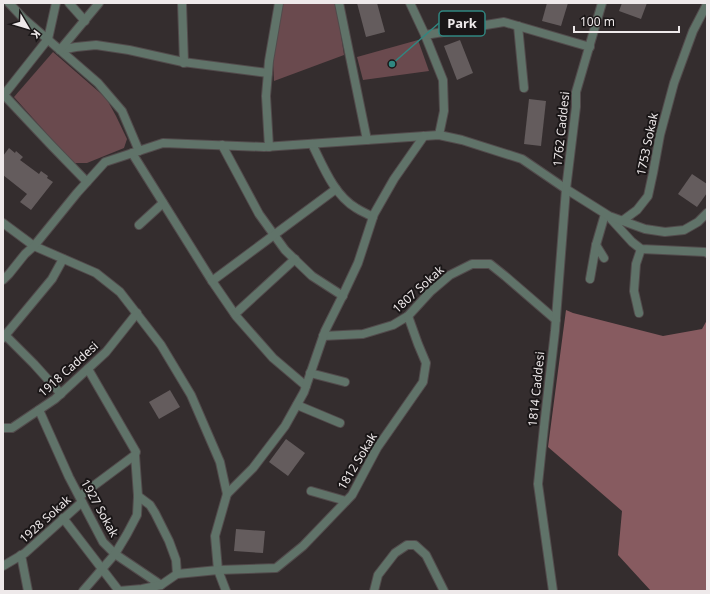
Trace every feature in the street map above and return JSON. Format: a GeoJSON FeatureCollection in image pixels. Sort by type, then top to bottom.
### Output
{"type":"FeatureCollection","features":[{"type":"Feature","properties":{"kind":"street"},"geometry":{"type":"LineString","coordinates":[[9,3],[23,18],[98,84],[122,111],[136,152],[163,203],[212,281],[235,314],[273,358],[306,386]]}},
{"type":"Feature","properties":{"kind":"street"},"geometry":{"type":"LineString","coordinates":[[56,3],[48,40],[4,96],[87,182]]}},
{"type":"Feature","properties":{"kind":"street"},"geometry":{"type":"LineString","coordinates":[[69,3],[85,21]]}},
{"type":"Feature","properties":{"kind":"street"},"geometry":{"type":"LineString","coordinates":[[60,50],[99,3]]}},
{"type":"Feature","properties":{"kind":"street"},"geometry":{"type":"LineString","coordinates":[[182,3],[184,63]]}},
{"type":"Feature","properties":{"kind":"street"},"geometry":{"type":"LineString","coordinates":[[269,147],[266,96],[269,61],[279,3]]}},
{"type":"Feature","properties":{"kind":"street"},"geometry":{"type":"LineString","coordinates":[[339,3],[367,140]]}},
{"type":"Feature","properties":{"kind":"street"},"geometry":{"type":"LineString","coordinates":[[410,3],[443,80],[444,111],[439,135]]}},
{"type":"Feature","properties":{"kind":"street","name":"1762 Caddesi"},"geometry":{"type":"LineString","coordinates":[[566,189],[576,107],[576,92],[602,3]]}},
{"type":"Feature","properties":{"kind":"street"},"geometry":{"type":"LineString","coordinates":[[703,3],[707,4]]}},
{"type":"Feature","properties":{"kind":"street","name":"1753 Sokak"},"geometry":{"type":"LineString","coordinates":[[622,221],[637,210],[648,196],[660,135],[674,83],[693,31],[707,4]]}},
{"type":"Feature","properties":{"kind":"street"},"geometry":{"type":"LineString","coordinates":[[425,35],[504,22],[590,47]]}},
{"type":"Feature","properties":{"kind":"street"},"geometry":{"type":"LineString","coordinates":[[518,26],[524,88]]}},
{"type":"Feature","properties":{"kind":"street"},"geometry":{"type":"LineString","coordinates":[[60,50],[76,46],[96,45],[129,50],[184,63],[268,73]]}},
{"type":"Feature","properties":{"kind":"street"},"geometry":{"type":"LineString","coordinates":[[3,280],[25,254],[34,246],[105,162],[163,143],[269,147],[439,135],[462,140],[522,159],[607,215],[645,230],[665,232],[684,230],[698,222],[707,213]]}},
{"type":"Feature","properties":{"kind":"street"},"geometry":{"type":"LineString","coordinates":[[227,494],[253,468],[285,426],[297,405],[306,386],[323,336],[358,263],[374,214],[394,179],[424,136]]}},
{"type":"Feature","properties":{"kind":"street"},"geometry":{"type":"LineString","coordinates":[[312,144],[332,184],[341,195],[355,208],[373,217]]}},
{"type":"Feature","properties":{"kind":"street"},"geometry":{"type":"LineString","coordinates":[[222,145],[259,214],[285,250],[312,276],[343,296]]}},
{"type":"Feature","properties":{"kind":"street"},"geometry":{"type":"LineString","coordinates":[[212,281],[336,189]]}},
{"type":"Feature","properties":{"kind":"street","name":"1814 Caddesi"},"geometry":{"type":"LineString","coordinates":[[553,591],[538,484],[556,320],[566,189]]}},
{"type":"Feature","properties":{"kind":"street"},"geometry":{"type":"LineString","coordinates":[[139,225],[163,203]]}},
{"type":"Feature","properties":{"kind":"street"},"geometry":{"type":"LineString","coordinates":[[590,279],[596,245],[607,215]]}},
{"type":"Feature","properties":{"kind":"street"},"geometry":{"type":"LineString","coordinates":[[607,215],[632,242],[641,248],[707,253]]}},
{"type":"Feature","properties":{"kind":"street"},"geometry":{"type":"LineString","coordinates":[[3,223],[34,246],[96,273],[120,292],[161,345],[191,395],[220,462],[227,494],[216,536],[218,570],[226,591]]}},
{"type":"Feature","properties":{"kind":"street"},"geometry":{"type":"LineString","coordinates":[[596,245],[604,258]]}},
{"type":"Feature","properties":{"kind":"street"},"geometry":{"type":"LineString","coordinates":[[639,313],[634,291],[636,264],[641,248]]}},
{"type":"Feature","properties":{"kind":"street"},"geometry":{"type":"LineString","coordinates":[[61,394],[34,364],[4,336],[52,279],[63,259]]}},
{"type":"Feature","properties":{"kind":"street"},"geometry":{"type":"LineString","coordinates":[[235,314],[295,259]]}},
{"type":"Feature","properties":{"kind":"street","name":"1807 Sokak"},"geometry":{"type":"LineString","coordinates":[[323,336],[363,334],[394,325],[408,316],[430,292],[450,275],[472,264],[490,264],[556,320]]}},
{"type":"Feature","properties":{"kind":"street","name":"1918 Caddesi"},"geometry":{"type":"LineString","coordinates":[[3,428],[12,428],[61,394],[106,352],[137,313]]}},
{"type":"Feature","properties":{"kind":"street","name":"1812 Sokak"},"geometry":{"type":"LineString","coordinates":[[218,570],[276,568],[303,546],[352,495],[377,448],[423,382],[426,363],[408,316]]}},
{"type":"Feature","properties":{"kind":"street"},"geometry":{"type":"LineString","coordinates":[[83,591],[115,554],[127,534],[137,515],[138,496],[135,449],[88,369]]}},
{"type":"Feature","properties":{"kind":"street"},"geometry":{"type":"LineString","coordinates":[[310,373],[345,382]]}},
{"type":"Feature","properties":{"kind":"street"},"geometry":{"type":"LineString","coordinates":[[297,405],[340,423]]}},
{"type":"Feature","properties":{"kind":"street","name":"1927 Sokak"},"geometry":{"type":"LineString","coordinates":[[39,410],[69,477],[102,542],[115,554],[161,586]]}},
{"type":"Feature","properties":{"kind":"street","name":"1928 Sokak"},"geometry":{"type":"LineString","coordinates":[[3,566],[25,553],[64,518],[81,499],[135,455]]}},
{"type":"Feature","properties":{"kind":"street"},"geometry":{"type":"LineString","coordinates":[[311,491],[346,501]]}},
{"type":"Feature","properties":{"kind":"street"},"geometry":{"type":"LineString","coordinates":[[138,496],[150,505],[155,513],[169,541],[176,560],[177,574]]}},
{"type":"Feature","properties":{"kind":"street"},"geometry":{"type":"LineString","coordinates":[[64,518],[119,591],[142,590],[161,586],[177,574],[218,570]]}},
{"type":"Feature","properties":{"kind":"street"},"geometry":{"type":"LineString","coordinates":[[374,591],[378,575],[395,553],[407,545],[415,545],[426,555],[444,591]]}},
{"type":"Feature","properties":{"kind":"street"},"geometry":{"type":"LineString","coordinates":[[21,555],[28,591]]}},
{"type":"Feature","properties":{"kind":"shaded area"},"geometry":{"type":"Polygon","coordinates":[[[281,3],[336,3],[344,55],[274,81],[273,61],[281,3]]]}},
{"type":"Feature","properties":{"kind":"shaded area"},"geometry":{"type":"Polygon","coordinates":[[[418,40],[429,71],[363,80],[357,57],[418,40]]]}},
{"type":"Feature","properties":{"kind":"shaded area"},"geometry":{"type":"Polygon","coordinates":[[[53,52],[106,98],[127,139],[124,148],[87,163],[73,163],[14,97],[53,52]]]}},
{"type":"Feature","properties":{"kind":"shaded area"},"geometry":{"type":"Polygon","coordinates":[[[566,310],[663,336],[702,329],[707,320],[707,591],[651,591],[618,555],[622,511],[548,447],[566,310]]]}},
{"type":"Feature","properties":{"kind":"building"},"geometry":{"type":"Polygon","coordinates":[[[357,3],[377,3],[385,32],[366,37],[357,3]]]}},
{"type":"Feature","properties":{"kind":"building"},"geometry":{"type":"Polygon","coordinates":[[[547,3],[568,3],[561,26],[542,21],[547,3]]]}},
{"type":"Feature","properties":{"kind":"building"},"geometry":{"type":"Polygon","coordinates":[[[622,3],[647,3],[641,19],[619,11],[622,3]]]}},
{"type":"Feature","properties":{"kind":"building"},"geometry":{"type":"Polygon","coordinates":[[[460,40],[473,73],[457,80],[444,46],[460,40]]]}},
{"type":"Feature","properties":{"kind":"building"},"geometry":{"type":"Polygon","coordinates":[[[529,99],[546,101],[541,146],[524,144],[529,99]]]}},
{"type":"Feature","properties":{"kind":"building"},"geometry":{"type":"Polygon","coordinates":[[[9,148],[15,153],[16,151],[23,157],[20,160],[39,174],[41,171],[53,182],[31,210],[20,202],[27,194],[3,175],[3,156],[9,148]]]}},
{"type":"Feature","properties":{"kind":"building"},"geometry":{"type":"Polygon","coordinates":[[[692,174],[707,184],[707,193],[697,207],[678,194],[692,174]]]}},
{"type":"Feature","properties":{"kind":"building"},"geometry":{"type":"Polygon","coordinates":[[[170,390],[180,407],[159,419],[149,402],[170,390]]]}},
{"type":"Feature","properties":{"kind":"building"},"geometry":{"type":"Polygon","coordinates":[[[286,439],[305,453],[288,476],[269,462],[286,439]]]}},
{"type":"Feature","properties":{"kind":"building"},"geometry":{"type":"Polygon","coordinates":[[[236,529],[265,531],[263,553],[234,551],[236,529]]]}},
{"type":"Feature","properties":{"kind":"place","name":"Park"},"geometry":{"type":"Point","coordinates":[392,64]}}]}
